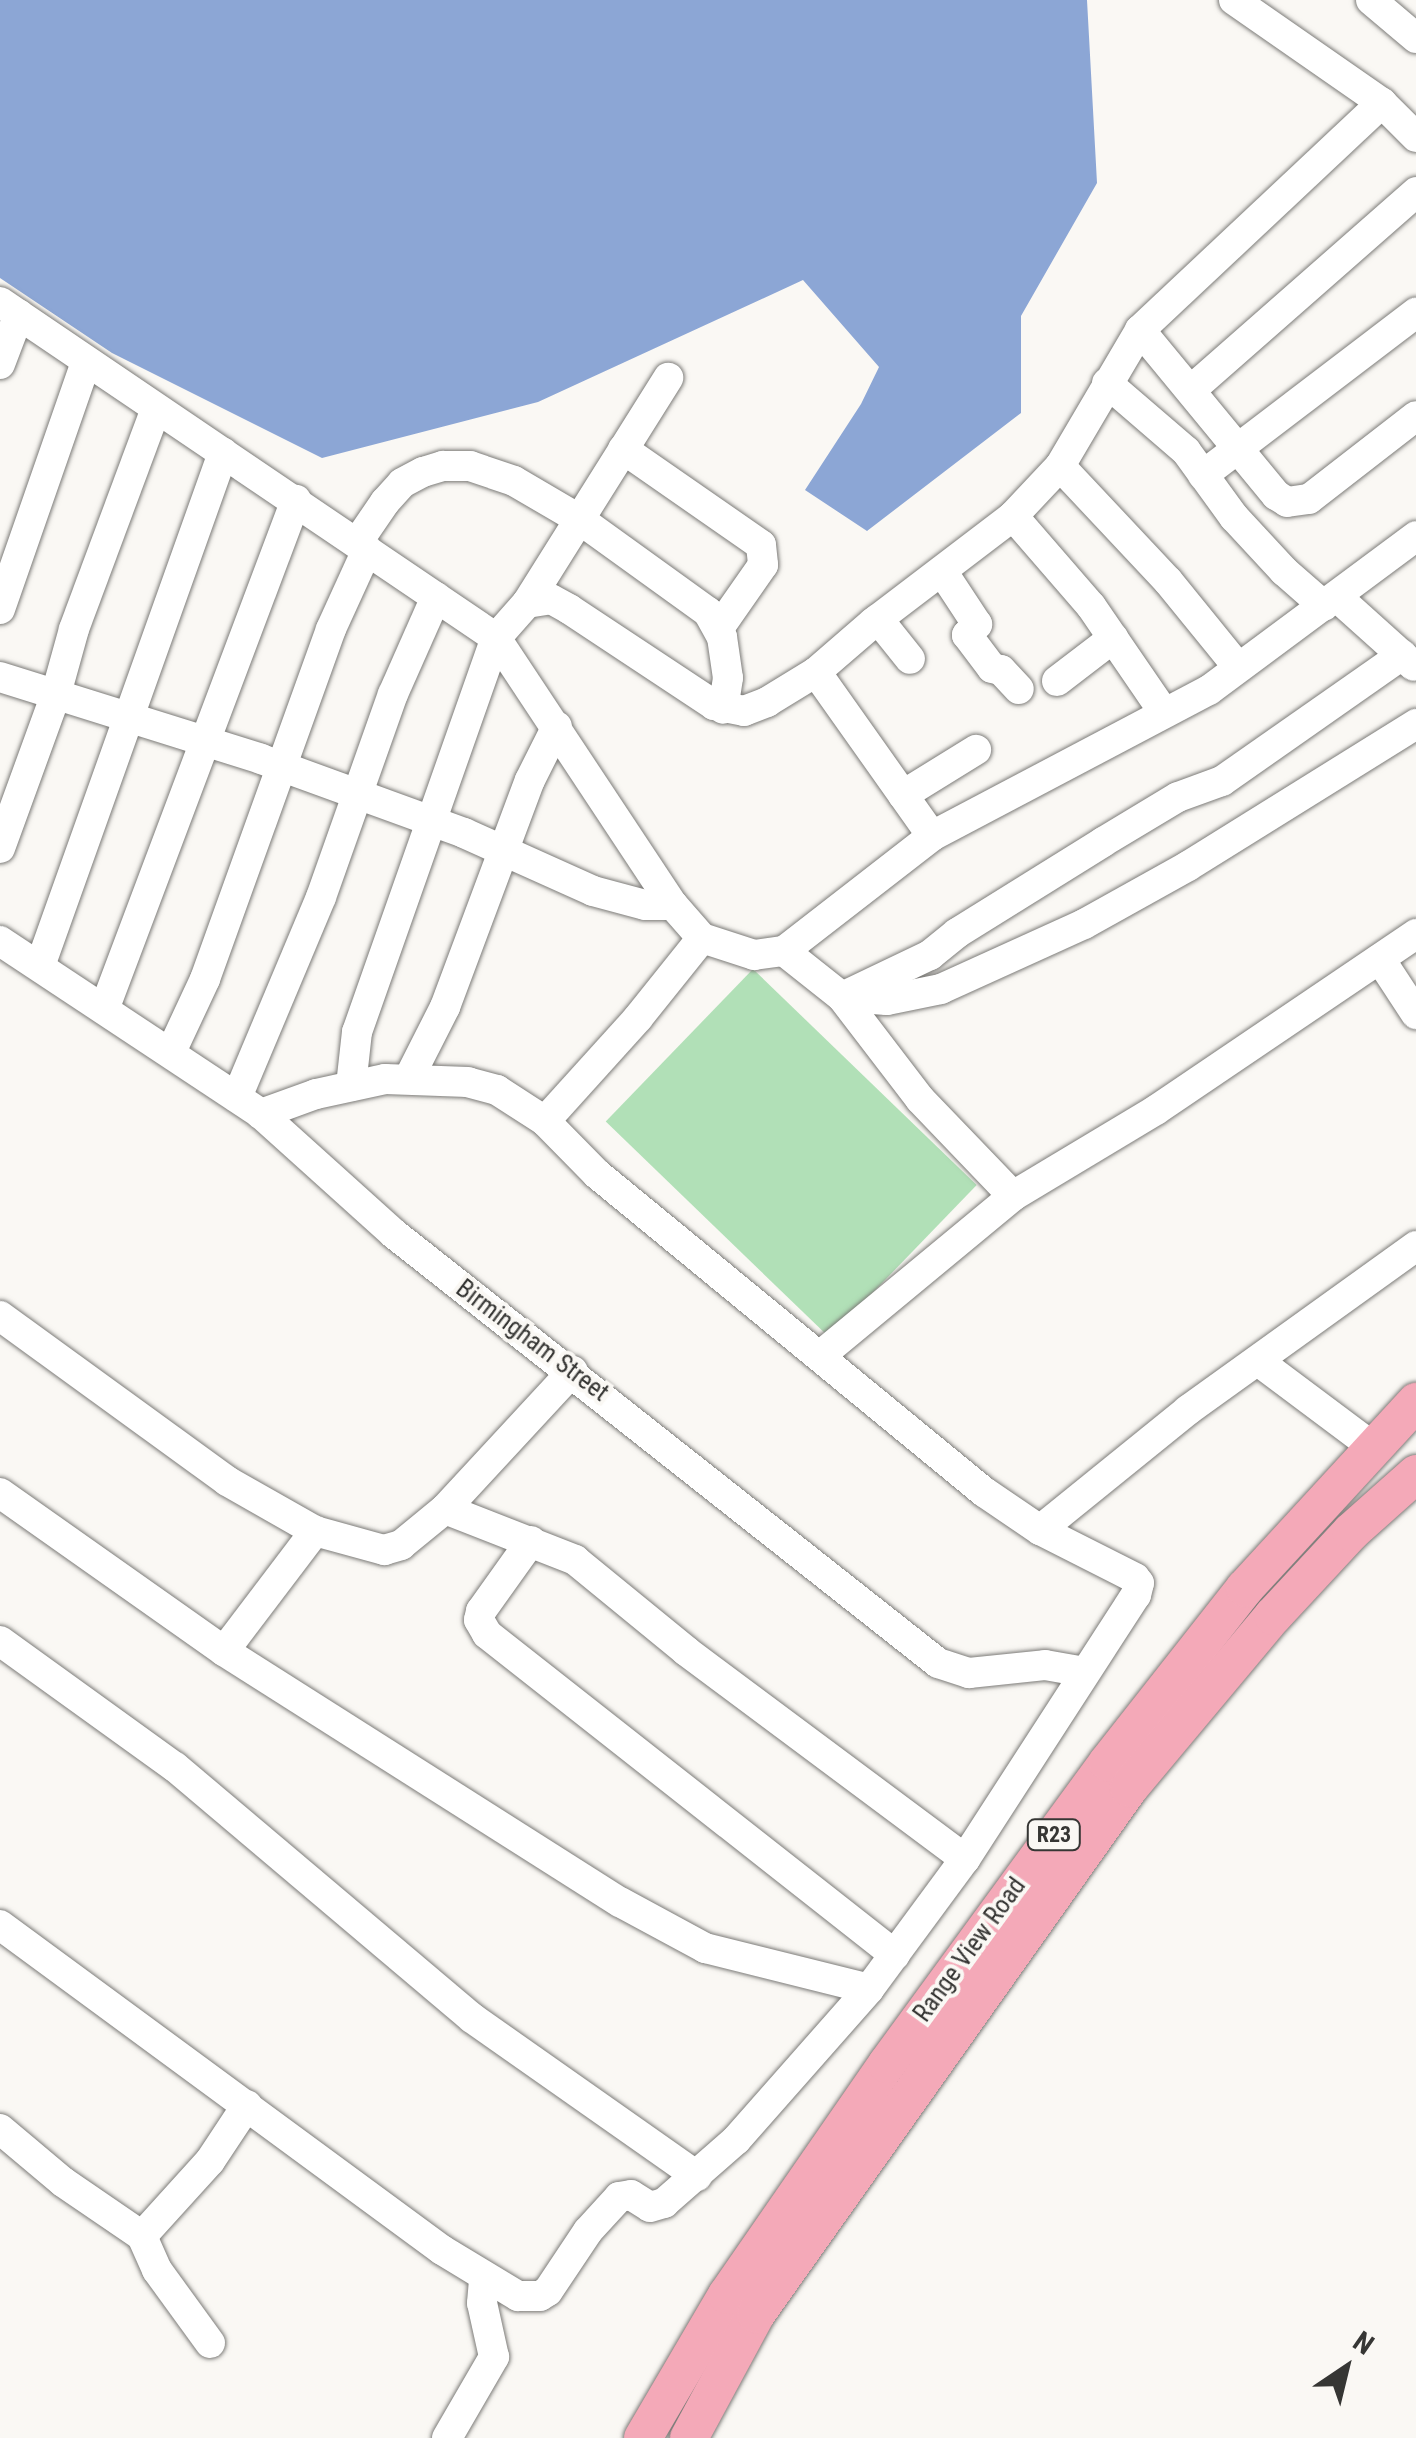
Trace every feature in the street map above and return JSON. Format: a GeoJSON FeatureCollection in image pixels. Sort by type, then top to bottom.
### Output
{"type":"FeatureCollection","features":[{"type":"Feature","properties":{"kind":"main road","name":"Range View Road"},"geometry":{"type":"LineString","coordinates":[[689,2438],[742,2305],[887,2064],[1108,1762],[1245,1588],[1416,1402]]}},
{"type":"Feature","properties":{"kind":"main road","name":"Range View Road"},"geometry":{"type":"LineString","coordinates":[[643,2438],[1129,1788],[1273,1616],[1351,1532],[1416,1474]]}},
{"type":"Feature","properties":{"kind":"street"},"geometry":{"type":"LineString","coordinates":[[527,603],[550,599],[723,709],[755,708],[816,672],[878,619],[1013,516],[1060,466],[1140,330],[1403,116],[1234,0]]}},
{"type":"Feature","properties":{"kind":"street"},"geometry":{"type":"LineString","coordinates":[[1370,0],[1416,38]]}},
{"type":"Feature","properties":{"kind":"street"},"geometry":{"type":"LineString","coordinates":[[1191,390],[1416,192]]}},
{"type":"Feature","properties":{"kind":"street"},"geometry":{"type":"LineString","coordinates":[[0,364],[9,308],[496,638],[558,726],[673,906],[702,938],[754,954],[784,950],[932,836],[1209,690],[1416,536]]}},
{"type":"Feature","properties":{"kind":"street"},"geometry":{"type":"LineString","coordinates":[[1203,475],[1416,314]]}},
{"type":"Feature","properties":{"kind":"street"},"geometry":{"type":"LineString","coordinates":[[1140,330],[1276,495],[1286,502],[1300,502],[1416,416]]}},
{"type":"Feature","properties":{"kind":"street"},"geometry":{"type":"LineString","coordinates":[[0,609],[86,362]]}},
{"type":"Feature","properties":{"kind":"street"},"geometry":{"type":"LineString","coordinates":[[352,1086],[358,1032],[496,638],[527,603],[668,378]]}},
{"type":"Feature","properties":{"kind":"street"},"geometry":{"type":"LineString","coordinates":[[842,997],[930,955],[973,923],[1103,842],[1178,797],[1222,780],[1409,662],[1284,571],[1161,425],[1107,383]]}},
{"type":"Feature","properties":{"kind":"street"},"geometry":{"type":"LineString","coordinates":[[0,848],[56,694],[74,628],[156,409]]}},
{"type":"Feature","properties":{"kind":"street"},"geometry":{"type":"LineString","coordinates":[[622,449],[760,545],[763,565],[719,628]]}},
{"type":"Feature","properties":{"kind":"street"},"geometry":{"type":"LineString","coordinates":[[40,966],[131,719],[176,574],[223,452]]}},
{"type":"Feature","properties":{"kind":"street"},"geometry":{"type":"LineString","coordinates":[[171,1052],[217,946],[362,547],[402,483],[443,466],[470,466],[514,481],[579,519],[699,605],[719,628],[728,678],[723,709]]}},
{"type":"Feature","properties":{"kind":"street"},"geometry":{"type":"LineString","coordinates":[[1060,466],[1168,581],[1238,667]]}},
{"type":"Feature","properties":{"kind":"street"},"geometry":{"type":"LineString","coordinates":[[105,1008],[296,500]]}},
{"type":"Feature","properties":{"kind":"street"},"geometry":{"type":"LineString","coordinates":[[1013,516],[1113,638],[1163,711]]}},
{"type":"Feature","properties":{"kind":"street"},"geometry":{"type":"LineString","coordinates":[[942,571],[977,624],[968,634],[992,668],[1001,670],[1018,689]]}},
{"type":"Feature","properties":{"kind":"street"},"geometry":{"type":"LineString","coordinates":[[0,1925],[484,2278],[525,2298],[544,2294],[588,2231],[622,2194],[653,2207],[697,2176],[736,2140],[869,1989],[966,1859],[1083,1672],[1132,1602],[1138,1582],[1040,1530],[984,1492],[597,1174],[545,1121],[497,1090],[468,1082],[410,1078],[249,1105],[392,694],[436,597]]}},
{"type":"Feature","properties":{"kind":"street"},"geometry":{"type":"LineString","coordinates":[[878,619],[910,659]]}},
{"type":"Feature","properties":{"kind":"street"},"geometry":{"type":"LineString","coordinates":[[1058,682],[1113,638]]}},
{"type":"Feature","properties":{"kind":"street"},"geometry":{"type":"LineString","coordinates":[[816,672],[932,836]]}},
{"type":"Feature","properties":{"kind":"street"},"geometry":{"type":"LineString","coordinates":[[0,676],[280,766],[430,820],[593,891],[645,905],[673,906]]}},
{"type":"Feature","properties":{"kind":"street"},"geometry":{"type":"LineString","coordinates":[[842,997],[872,1001],[914,997],[1084,924],[1299,800],[1416,724]]}},
{"type":"Feature","properties":{"kind":"street"},"geometry":{"type":"LineString","coordinates":[[410,1078],[445,1007],[530,780],[558,726]]}},
{"type":"Feature","properties":{"kind":"street"},"geometry":{"type":"LineString","coordinates":[[903,795],[976,750]]}},
{"type":"Feature","properties":{"kind":"street"},"geometry":{"type":"LineString","coordinates":[[821,1355],[1013,1196],[1171,1100],[1416,934]]}},
{"type":"Feature","properties":{"kind":"street"},"geometry":{"type":"LineString","coordinates":[[545,1121],[638,1018],[702,938]]}},
{"type":"Feature","properties":{"kind":"street","name":"Birmingham Street"},"geometry":{"type":"LineString","coordinates":[[0,941],[249,1105],[393,1233],[573,1370],[938,1663],[970,1673],[1045,1665],[1083,1672]]}},
{"type":"Feature","properties":{"kind":"street"},"geometry":{"type":"LineString","coordinates":[[784,950],[842,997],[920,1099],[1013,1196]]}},
{"type":"Feature","properties":{"kind":"street"},"geometry":{"type":"LineString","coordinates":[[1380,959],[1416,1014]]}},
{"type":"Feature","properties":{"kind":"street"},"geometry":{"type":"LineString","coordinates":[[1040,1530],[1111,1470],[1416,1246]]}},
{"type":"Feature","properties":{"kind":"street"},"geometry":{"type":"LineString","coordinates":[[3,1325],[227,1481],[315,1531],[376,1549],[392,1549],[445,1509],[573,1370]]}},
{"type":"Feature","properties":{"kind":"street"},"geometry":{"type":"LineString","coordinates":[[1258,1360],[1373,1448]]}},
{"type":"Feature","properties":{"kind":"street"},"geometry":{"type":"LineString","coordinates":[[0,1494],[224,1650],[351,1734],[502,1824],[578,1877],[705,1948],[869,1989]]}},
{"type":"Feature","properties":{"kind":"street"},"geometry":{"type":"LineString","coordinates":[[445,1509],[576,1560],[686,1651],[966,1859]]}},
{"type":"Feature","properties":{"kind":"street"},"geometry":{"type":"LineString","coordinates":[[224,1650],[315,1531]]}},
{"type":"Feature","properties":{"kind":"street"},"geometry":{"type":"LineString","coordinates":[[531,1541],[481,1611],[479,1620],[487,1634],[895,1955]]}},
{"type":"Feature","properties":{"kind":"street"},"geometry":{"type":"LineString","coordinates":[[0,1641],[175,1767],[472,2018],[697,2176]]}},
{"type":"Feature","properties":{"kind":"street"},"geometry":{"type":"LineString","coordinates":[[142,2236],[210,2161],[248,2105]]}},
{"type":"Feature","properties":{"kind":"street"},"geometry":{"type":"LineString","coordinates":[[0,2129],[63,2182],[142,2236],[158,2270],[210,2343]]}},
{"type":"Feature","properties":{"kind":"street"},"geometry":{"type":"LineString","coordinates":[[447,2438],[494,2357],[485,2322],[484,2278]]}},
{"type":"Feature","properties":{"kind":"green space"},"geometry":{"type":"Polygon","coordinates":[[[753,969],[977,1185],[829,1338],[606,1122],[753,969]]]}},
{"type":"Feature","properties":{"kind":"water"},"geometry":{"type":"Polygon","coordinates":[[[0,0],[1087,0],[1097,183],[1021,316],[1021,413],[867,531],[805,490],[861,404],[879,367],[803,280],[538,402],[322,458],[112,353],[0,278],[0,0]]]}}]}
